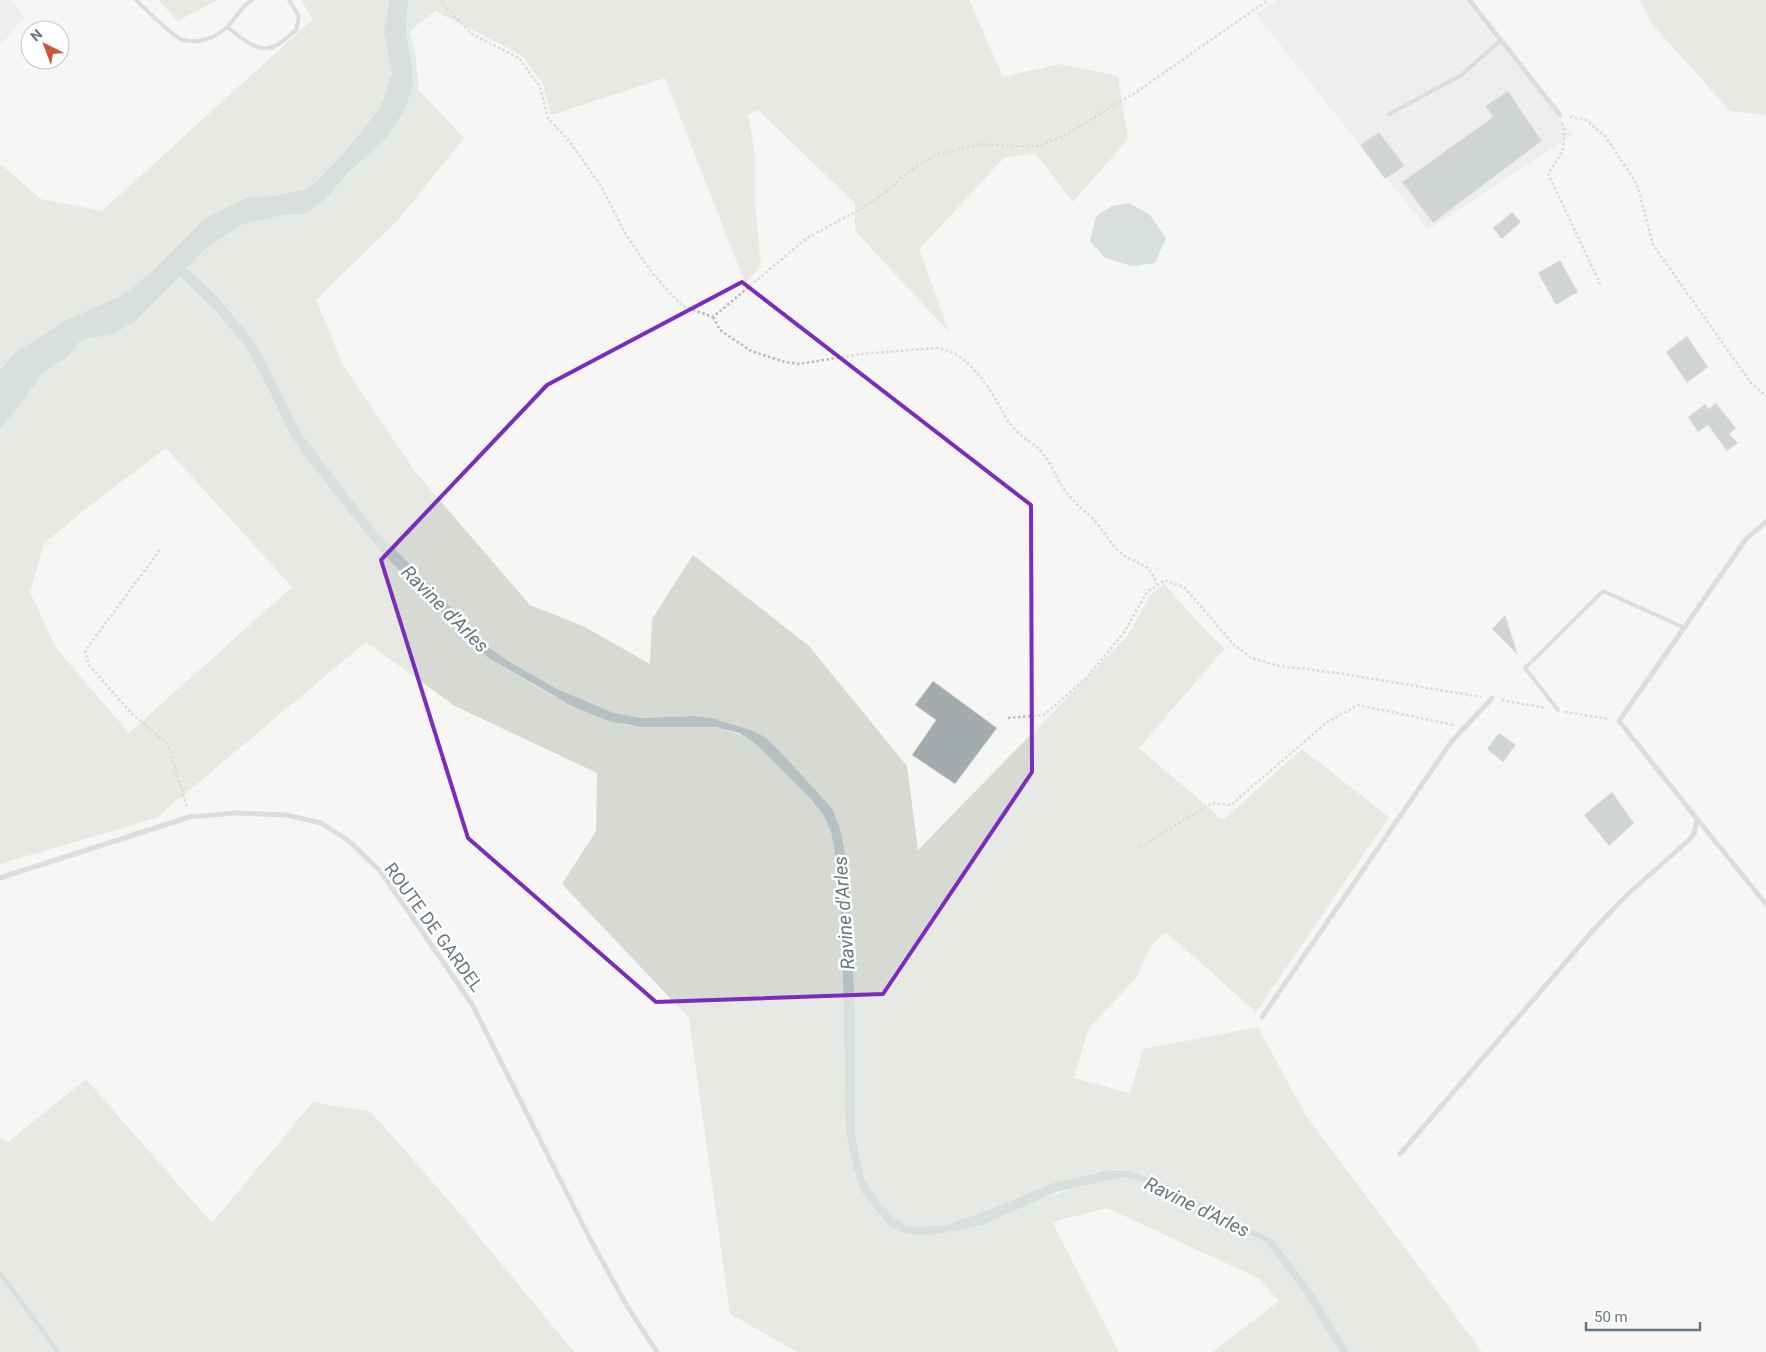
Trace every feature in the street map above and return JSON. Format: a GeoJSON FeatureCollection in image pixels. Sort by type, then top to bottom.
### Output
{"type":"FeatureCollection","features":[{"type":"Feature","properties":{"kind":"street"},"geometry":{"type":"LineString","coordinates":[[1469,0],[1560,115]]}},
{"type":"Feature","properties":{"kind":"street"},"geometry":{"type":"LineString","coordinates":[[1766,522],[1746,539],[1619,721],[1766,904]]}},
{"type":"Feature","properties":{"kind":"street"},"geometry":{"type":"LineString","coordinates":[[1262,1017],[1451,742],[1492,698]]}},
{"type":"Feature","properties":{"kind":"street","name":"ROUTE DE GARDEL"},"geometry":{"type":"LineString","coordinates":[[0,878],[189,817],[235,813],[286,815],[321,823],[349,841],[381,872],[472,1004],[589,1237],[617,1288],[657,1352]]}},
{"type":"Feature","properties":{"kind":"street"},"geometry":{"type":"LineString","coordinates":[[1400,1154],[1596,927],[1629,893],[1690,840],[1694,834],[1697,819]]}},
{"type":"Feature","properties":{"kind":"lane"},"geometry":{"type":"LineString","coordinates":[[136,0],[172,33],[183,40],[194,41],[215,37],[227,27],[246,3],[252,0]]}},
{"type":"Feature","properties":{"kind":"lane"},"geometry":{"type":"LineString","coordinates":[[227,27],[250,44],[259,48],[275,47],[296,30],[299,16],[290,0]]}},
{"type":"Feature","properties":{"kind":"lane"},"geometry":{"type":"LineString","coordinates":[[1389,114],[1460,76],[1501,40]]}},
{"type":"Feature","properties":{"kind":"lane"},"geometry":{"type":"LineString","coordinates":[[1558,710],[1525,668],[1603,591],[1685,628]]}},
{"type":"Feature","properties":{"kind":"path"},"geometry":{"type":"LineString","coordinates":[[442,0],[444,6],[472,34],[519,58],[540,86],[548,118],[569,141],[601,186],[626,235],[653,274],[682,306],[713,316],[720,330],[752,351],[785,362],[799,364],[861,354],[936,348],[946,349],[958,356],[971,366],[1012,426],[1043,453],[1064,489],[1095,521],[1118,550],[1127,558],[1144,564],[1149,569],[1157,585]]}},
{"type":"Feature","properties":{"kind":"path"},"geometry":{"type":"LineString","coordinates":[[713,316],[807,238],[857,212],[884,194],[908,172],[935,154],[982,144],[1040,146],[1067,134],[1138,91],[1268,0]]}},
{"type":"Feature","properties":{"kind":"path"},"geometry":{"type":"LineString","coordinates":[[1601,286],[1548,173],[1562,154],[1564,130],[1560,115],[1586,120],[1605,136],[1637,184],[1653,245],[1751,383],[1766,396]]}},
{"type":"Feature","properties":{"kind":"path"},"geometry":{"type":"LineString","coordinates":[[160,550],[85,651],[88,665],[132,714],[168,744],[189,817]]}},
{"type":"Feature","properties":{"kind":"path"},"geometry":{"type":"LineString","coordinates":[[1008,718],[1044,715],[1086,678],[1125,631],[1147,592],[1164,580],[1184,587],[1235,646],[1252,658],[1279,666],[1338,673],[1619,721]]}},
{"type":"Feature","properties":{"kind":"path"},"geometry":{"type":"LineString","coordinates":[[1140,847],[1212,803],[1231,805],[1326,723],[1358,705],[1388,710],[1448,725],[1467,726]]}},
{"type":"Feature","properties":{"kind":"highlighted area"},"geometry":{"type":"Polygon","coordinates":[[[742,282],[1031,505],[1032,772],[883,994],[656,1002],[468,838],[381,560],[547,385],[742,282]]]}},
{"type":"Feature","properties":{"kind":"shaded area"},"geometry":{"type":"Polygon","coordinates":[[[0,0],[12,0],[24,17],[0,46],[0,0]]]}},
{"type":"Feature","properties":{"kind":"shaded area"},"geometry":{"type":"Polygon","coordinates":[[[158,0],[217,0],[178,21],[158,0]]]}},
{"type":"Feature","properties":{"kind":"shaded area"},"geometry":{"type":"Polygon","coordinates":[[[301,0],[389,0],[385,38],[391,58],[392,72],[380,108],[343,154],[316,182],[305,189],[273,196],[246,198],[121,296],[66,320],[16,352],[0,370],[0,164],[41,199],[102,211],[313,19],[301,0]]]}},
{"type":"Feature","properties":{"kind":"shaded area"},"geometry":{"type":"Polygon","coordinates":[[[409,0],[969,0],[1003,77],[1060,64],[1118,76],[1128,139],[1073,202],[1035,153],[1004,158],[919,249],[949,332],[855,231],[855,203],[758,110],[748,115],[755,154],[755,205],[761,266],[745,283],[665,78],[551,115],[543,84],[521,55],[435,11],[410,31],[415,51],[419,90],[464,138],[398,220],[316,300],[344,367],[417,474],[530,605],[583,626],[650,664],[652,619],[693,555],[809,646],[907,766],[918,850],[1128,635],[1151,594],[1164,584],[1211,636],[1225,648],[1139,748],[1223,820],[1302,749],[1389,817],[1256,1012],[1166,932],[1150,947],[1137,977],[1088,1029],[1074,1078],[1130,1093],[1143,1049],[1258,1027],[1305,1114],[1482,1352],[1349,1352],[1330,1319],[1282,1251],[1217,1210],[1170,1186],[1118,1169],[1053,1183],[984,1212],[946,1225],[906,1226],[895,1218],[880,1202],[864,1177],[855,1135],[855,1012],[849,872],[832,808],[775,746],[765,737],[751,730],[712,718],[693,716],[642,718],[614,713],[557,689],[510,662],[487,646],[376,531],[301,433],[261,352],[246,331],[214,293],[185,268],[204,250],[243,224],[289,214],[303,214],[377,147],[413,84],[412,66],[406,34],[409,0]]]}},
{"type":"Feature","properties":{"kind":"shaded area"},"geometry":{"type":"Polygon","coordinates":[[[1277,0],[1464,0],[1573,135],[1428,230],[1256,14],[1277,0]]]}},
{"type":"Feature","properties":{"kind":"shaded area"},"geometry":{"type":"Polygon","coordinates":[[[1640,0],[1766,0],[1766,115],[1730,111],[1652,24],[1640,0]]]}},
{"type":"Feature","properties":{"kind":"shaded area"},"geometry":{"type":"Polygon","coordinates":[[[179,275],[215,310],[247,349],[290,435],[303,454],[385,556],[487,657],[553,696],[598,717],[630,726],[715,727],[739,734],[757,745],[810,798],[824,816],[831,832],[836,859],[842,931],[846,1133],[854,1170],[865,1198],[889,1225],[919,1236],[998,1217],[1044,1197],[1083,1186],[1122,1177],[1144,1182],[1203,1209],[1266,1243],[1302,1291],[1340,1352],[1212,1352],[1279,1301],[1258,1278],[1107,1208],[1052,1222],[1119,1352],[797,1352],[730,1314],[689,1018],[562,884],[596,831],[597,773],[455,706],[366,642],[156,818],[0,864],[0,429],[42,374],[61,361],[79,342],[111,335],[142,315],[179,275]],[[166,448],[44,543],[30,592],[56,648],[129,733],[292,587],[166,448]]]}},
{"type":"Feature","properties":{"kind":"shaded area"},"geometry":{"type":"Polygon","coordinates":[[[86,1079],[212,1223],[313,1102],[371,1112],[451,1203],[574,1352],[0,1352],[0,1138],[8,1142],[86,1079]]]}},
{"type":"Feature","properties":{"kind":"water","name":"Ravine d'Arles"},"geometry":{"type":"Polygon","coordinates":[[[389,0],[409,0],[406,34],[412,66],[413,84],[406,107],[385,140],[349,172],[325,199],[309,211],[303,214],[289,214],[243,224],[204,250],[186,268],[214,293],[261,352],[301,433],[376,531],[487,646],[510,662],[557,689],[614,713],[642,718],[693,716],[712,718],[751,730],[765,737],[775,746],[832,808],[840,829],[849,872],[855,1012],[855,1135],[864,1177],[880,1202],[895,1218],[906,1226],[946,1225],[984,1212],[1053,1183],[1109,1170],[1128,1171],[1170,1186],[1273,1240],[1302,1277],[1349,1352],[1340,1352],[1302,1291],[1266,1243],[1203,1209],[1144,1182],[1122,1177],[1056,1192],[982,1225],[944,1233],[919,1236],[900,1232],[889,1225],[865,1198],[861,1190],[854,1170],[846,1133],[842,931],[836,859],[831,832],[824,816],[810,798],[757,745],[739,733],[715,727],[641,727],[608,721],[570,705],[487,657],[385,556],[355,520],[290,435],[247,349],[215,310],[180,276],[131,324],[111,335],[79,342],[69,355],[42,374],[0,429],[0,370],[16,352],[66,320],[121,296],[150,273],[204,219],[246,198],[273,196],[305,189],[316,182],[343,154],[380,108],[392,72],[384,31],[389,0]]]}},
{"type":"Feature","properties":{"kind":"water"},"geometry":{"type":"Polygon","coordinates":[[[1129,203],[1149,214],[1166,238],[1155,263],[1132,266],[1105,258],[1090,241],[1096,216],[1112,206],[1129,203]]]}},
{"type":"Feature","properties":{"kind":"building"},"geometry":{"type":"Polygon","coordinates":[[[1508,91],[1542,141],[1433,223],[1402,182],[1493,117],[1485,106],[1508,91]]]}},
{"type":"Feature","properties":{"kind":"building"},"geometry":{"type":"Polygon","coordinates":[[[1379,132],[1405,166],[1385,179],[1360,145],[1379,132]]]}},
{"type":"Feature","properties":{"kind":"building"},"geometry":{"type":"Polygon","coordinates":[[[1512,212],[1521,222],[1502,239],[1493,228],[1512,212]]]}},
{"type":"Feature","properties":{"kind":"building"},"geometry":{"type":"Polygon","coordinates":[[[1560,260],[1578,292],[1556,305],[1538,273],[1560,260]]]}},
{"type":"Feature","properties":{"kind":"building"},"geometry":{"type":"Polygon","coordinates":[[[1687,336],[1708,367],[1687,383],[1666,352],[1687,336]]]}},
{"type":"Feature","properties":{"kind":"building"},"geometry":{"type":"Polygon","coordinates":[[[1716,403],[1736,428],[1729,434],[1738,443],[1727,451],[1708,425],[1698,432],[1688,417],[1705,404],[1709,409],[1716,403]]]}},
{"type":"Feature","properties":{"kind":"building"},"geometry":{"type":"Polygon","coordinates":[[[1505,615],[1518,655],[1492,629],[1505,615]]]}},
{"type":"Feature","properties":{"kind":"building"},"geometry":{"type":"Polygon","coordinates":[[[933,681],[997,728],[955,784],[912,755],[936,720],[915,705],[933,681]]]}},
{"type":"Feature","properties":{"kind":"building"},"geometry":{"type":"Polygon","coordinates":[[[1499,733],[1516,745],[1503,762],[1487,749],[1499,733]]]}},
{"type":"Feature","properties":{"kind":"building"},"geometry":{"type":"Polygon","coordinates":[[[1612,792],[1634,823],[1609,846],[1584,815],[1612,792]]]}},
{"type":"Feature","properties":{"kind":"waterway"},"geometry":{"type":"LineString","coordinates":[[0,1273],[58,1352]]}}]}
